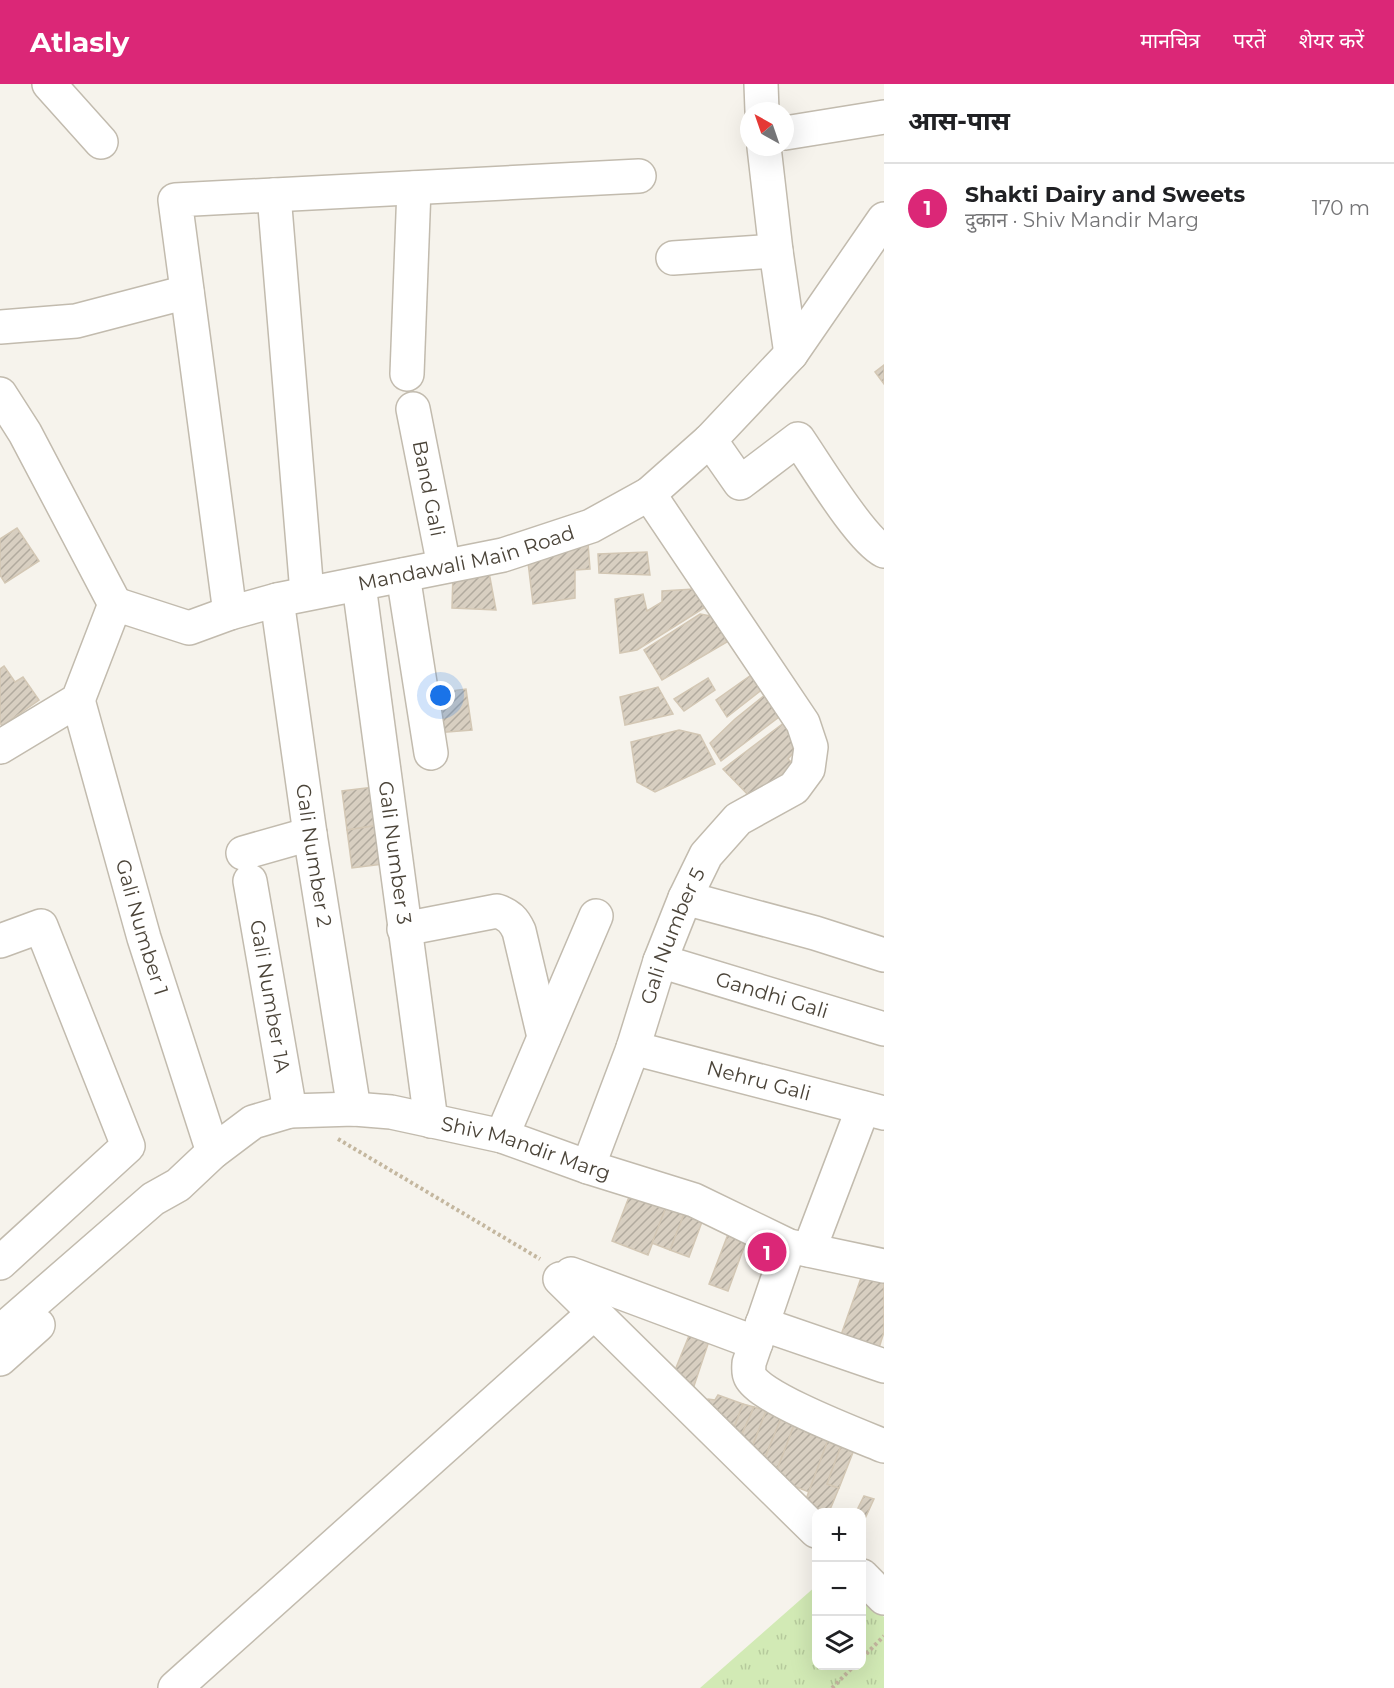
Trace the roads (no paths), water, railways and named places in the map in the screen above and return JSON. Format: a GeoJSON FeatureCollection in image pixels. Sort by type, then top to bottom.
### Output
{"type":"FeatureCollection","features":[{"type":"Feature","properties":{"kind":"street"},"geometry":{"type":"LineString","coordinates":[[49,84],[101,142]]}},
{"type":"Feature","properties":{"kind":"street"},"geometry":{"type":"LineString","coordinates":[[761,84],[762,102]]}},
{"type":"Feature","properties":{"kind":"street"},"geometry":{"type":"LineString","coordinates":[[794,132],[884,117]]}},
{"type":"Feature","properties":{"kind":"street"},"geometry":{"type":"LineString","coordinates":[[765,156],[791,354]]}},
{"type":"Feature","properties":{"kind":"street"},"geometry":{"type":"LineString","coordinates":[[230,613],[176,200],[639,176]]}},
{"type":"Feature","properties":{"kind":"street"},"geometry":{"type":"LineString","coordinates":[[407,374],[414,188]]}},
{"type":"Feature","properties":{"kind":"street","name":"Gali Number 2"},"geometry":{"type":"LineString","coordinates":[[274,195],[292,596],[309,834],[354,1109]]}},
{"type":"Feature","properties":{"kind":"street","name":"Mandawali Main Road"},"geometry":{"type":"LineString","coordinates":[[115,604],[189,628],[230,613],[292,596],[359,585],[503,555],[591,526],[649,494],[710,440],[791,354],[884,219]]}},
{"type":"Feature","properties":{"kind":"street"},"geometry":{"type":"LineString","coordinates":[[673,258],[776,251]]}},
{"type":"Feature","properties":{"kind":"street"},"geometry":{"type":"LineString","coordinates":[[0,327],[76,321],[188,292]]}},
{"type":"Feature","properties":{"kind":"street"},"geometry":{"type":"LineString","coordinates":[[0,394],[25,433],[115,604],[78,700],[0,747]]}},
{"type":"Feature","properties":{"kind":"street","name":"Band Gali"},"geometry":{"type":"LineString","coordinates":[[413,409],[444,566]]}},
{"type":"Feature","properties":{"kind":"street"},"geometry":{"type":"LineString","coordinates":[[710,440],[740,483],[798,440],[861,530],[875,546],[884,551]]}},
{"type":"Feature","properties":{"kind":"street","name":"Gali Number 5"},"geometry":{"type":"LineString","coordinates":[[588,1167],[633,1048],[660,961],[685,897],[706,855],[738,819],[794,788],[808,769],[811,747],[803,723],[649,494]]}},
{"type":"Feature","properties":{"kind":"street"},"geometry":{"type":"LineString","coordinates":[[403,575],[430,753]]}},
{"type":"Feature","properties":{"kind":"street","name":"Gali Number 3"},"geometry":{"type":"LineString","coordinates":[[359,585],[431,1121]]}},
{"type":"Feature","properties":{"kind":"street","name":"Gali Number 1"},"geometry":{"type":"LineString","coordinates":[[78,700],[144,938],[213,1152]]}},
{"type":"Feature","properties":{"kind":"street","name":"Gali Number 1A"},"geometry":{"type":"LineString","coordinates":[[290,1111],[246,867],[309,834]]}},
{"type":"Feature","properties":{"kind":"street"},"geometry":{"type":"LineString","coordinates":[[685,897],[815,933],[884,955]]}},
{"type":"Feature","properties":{"kind":"street"},"geometry":{"type":"LineString","coordinates":[[404,928],[498,912],[508,914],[519,931],[544,1037]]}},
{"type":"Feature","properties":{"kind":"street"},"geometry":{"type":"LineString","coordinates":[[502,1136],[596,916]]}},
{"type":"Feature","properties":{"kind":"street"},"geometry":{"type":"LineString","coordinates":[[0,941],[41,926],[128,1146],[0,1263]]}},
{"type":"Feature","properties":{"kind":"street","name":"Gandhi Gali"},"geometry":{"type":"LineString","coordinates":[[660,961],[884,1029]]}},
{"type":"Feature","properties":{"kind":"street","name":"Nehru Gali"},"geometry":{"type":"LineString","coordinates":[[633,1048],[873,1111]]}},
{"type":"Feature","properties":{"kind":"street","name":"Shiv Mandir Marg"},"geometry":{"type":"LineString","coordinates":[[0,1332],[153,1199],[178,1185],[213,1152],[253,1122],[290,1111],[354,1109],[391,1112],[502,1136],[588,1167],[694,1200],[799,1248],[884,1266]]}},
{"type":"Feature","properties":{"kind":"street"},"geometry":{"type":"LineString","coordinates":[[873,1111],[799,1248],[759,1333],[749,1363],[750,1377],[757,1386],[791,1406],[884,1446]]}},
{"type":"Feature","properties":{"kind":"street","name":"Shiv Mandir Marg"},"geometry":{"type":"LineString","coordinates":[[0,1359],[165,1213],[178,1185]]}},
{"type":"Feature","properties":{"kind":"street"},"geometry":{"type":"LineString","coordinates":[[812,1528],[566,1277],[759,1333],[884,1366]]}},
{"type":"Feature","properties":{"kind":"street"},"geometry":{"type":"LineString","coordinates":[[175,1688],[585,1321]]}},
{"type":"Feature","properties":{"kind":"place","name":"Shakti Dairy and Sweets"},"geometry":{"type":"Point","coordinates":[767,1252]}}]}
